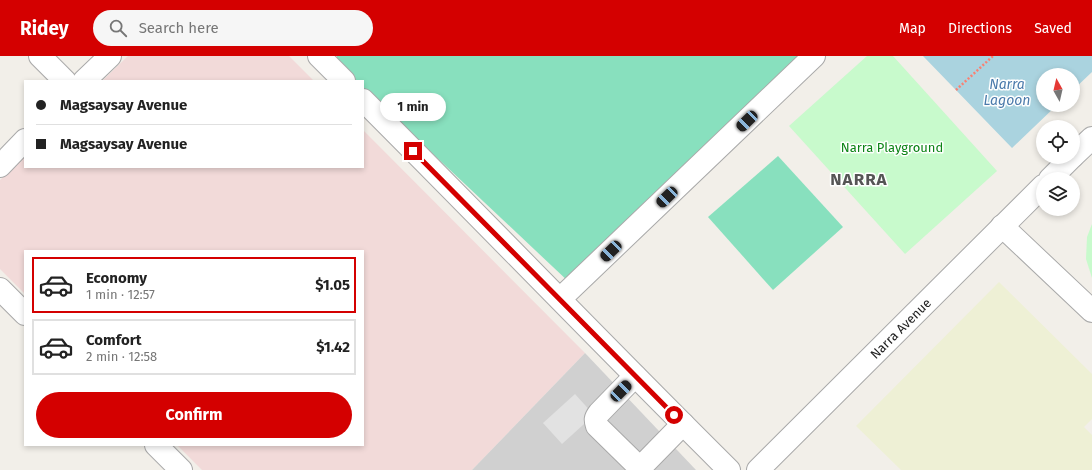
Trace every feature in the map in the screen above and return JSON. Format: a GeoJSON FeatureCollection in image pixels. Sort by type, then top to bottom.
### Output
{"type":"FeatureCollection","features":[{"type":"Feature","properties":{"kind":"street"},"geometry":{"type":"LineString","coordinates":[[40,56],[64,80]]}},
{"type":"Feature","properties":{"kind":"street"},"geometry":{"type":"LineString","coordinates":[[85,80],[110,56]]}},
{"type":"Feature","properties":{"kind":"street"},"geometry":{"type":"LineString","coordinates":[[319,56],[343,80]]}},
{"type":"Feature","properties":{"kind":"street"},"geometry":{"type":"LineString","coordinates":[[560,300],[814,56]]}},
{"type":"Feature","properties":{"kind":"street"},"geometry":{"type":"LineString","coordinates":[[364,101],[729,470]]}},
{"type":"Feature","properties":{"kind":"street"},"geometry":{"type":"LineString","coordinates":[[1080,150],[1092,138]]}},
{"type":"Feature","properties":{"kind":"street"},"geometry":{"type":"LineString","coordinates":[[0,166],[24,141]]}},
{"type":"Feature","properties":{"kind":"street"},"geometry":{"type":"LineString","coordinates":[[1057,172],[1066,164]]}},
{"type":"Feature","properties":{"kind":"street","name":"Narra Avenue"},"geometry":{"type":"LineString","coordinates":[[758,470],[1036,193]]}},
{"type":"Feature","properties":{"kind":"street"},"geometry":{"type":"LineString","coordinates":[[1002,226],[1092,311]]}},
{"type":"Feature","properties":{"kind":"street"},"geometry":{"type":"LineString","coordinates":[[0,289],[24,313]]}},
{"type":"Feature","properties":{"kind":"street"},"geometry":{"type":"LineString","coordinates":[[635,376],[599,413],[595,421],[598,426],[641,469],[683,424]]}},
{"type":"Feature","properties":{"kind":"street"},"geometry":{"type":"LineString","coordinates":[[157,446],[181,470]]}},
{"type":"Feature","properties":{"kind":"path"},"geometry":{"type":"LineString","coordinates":[[956,90],[993,56]]}},
{"type":"Feature","properties":{"kind":"shaded area"},"geometry":{"type":"Polygon","coordinates":[[[128,56],[289,56],[313,80],[103,80],[128,56]]]}},
{"type":"Feature","properties":{"kind":"shaded area"},"geometry":{"type":"Polygon","coordinates":[[[364,131],[585,353],[472,470],[202,470],[178,446],[364,446],[364,250],[24,250],[24,293],[0,269],[0,180],[24,157],[24,168],[364,168],[364,131]]]}},
{"type":"Feature","properties":{"kind":"shaded area"},"geometry":{"type":"Polygon","coordinates":[[[585,353],[696,470],[472,470],[585,353]]]}},
{"type":"Feature","properties":{"kind":"shaded area"},"geometry":{"type":"Polygon","coordinates":[[[575,394],[594,415],[562,444],[543,423],[575,394]]]}},
{"type":"Feature","properties":{"kind":"green space"},"geometry":{"type":"Polygon","coordinates":[[[337,56],[808,56],[570,283],[364,89],[364,80],[355,80],[336,62],[337,56]]]}},
{"type":"Feature","properties":{"kind":"green space","name":"Narra Playground"},"geometry":{"type":"Polygon","coordinates":[[[867,56],[893,56],[997,171],[905,254],[789,126],[867,56]]]}},
{"type":"Feature","properties":{"kind":"green space"},"geometry":{"type":"Polygon","coordinates":[[[778,156],[843,227],[773,290],[708,217],[778,156]]]}},
{"type":"Feature","properties":{"kind":"green space"},"geometry":{"type":"Polygon","coordinates":[[[1092,224],[1092,278],[1086,259],[1087,237],[1092,224]]]}},
{"type":"Feature","properties":{"kind":"green space"},"geometry":{"type":"Polygon","coordinates":[[[999,282],[1092,374],[1092,419],[1084,427],[1092,435],[1092,470],[901,470],[856,426],[999,282]]]}},
{"type":"Feature","properties":{"kind":"water","name":"Narra Lagoon"},"geometry":{"type":"Polygon","coordinates":[[[923,56],[1092,56],[1092,72],[1080,83],[1080,68],[1036,68],[1036,112],[1050,112],[1041,120],[1036,120],[1036,125],[1012,148],[923,56]]]}},
{"type":"Feature","properties":{"kind":"district","name":"NARRA"},"geometry":{"type":"Point","coordinates":[859,179]}},
{"type":"Feature","properties":{"kind":"route"},"geometry":{"type":"LineString","coordinates":[[413,151],[674,415]]}}]}
